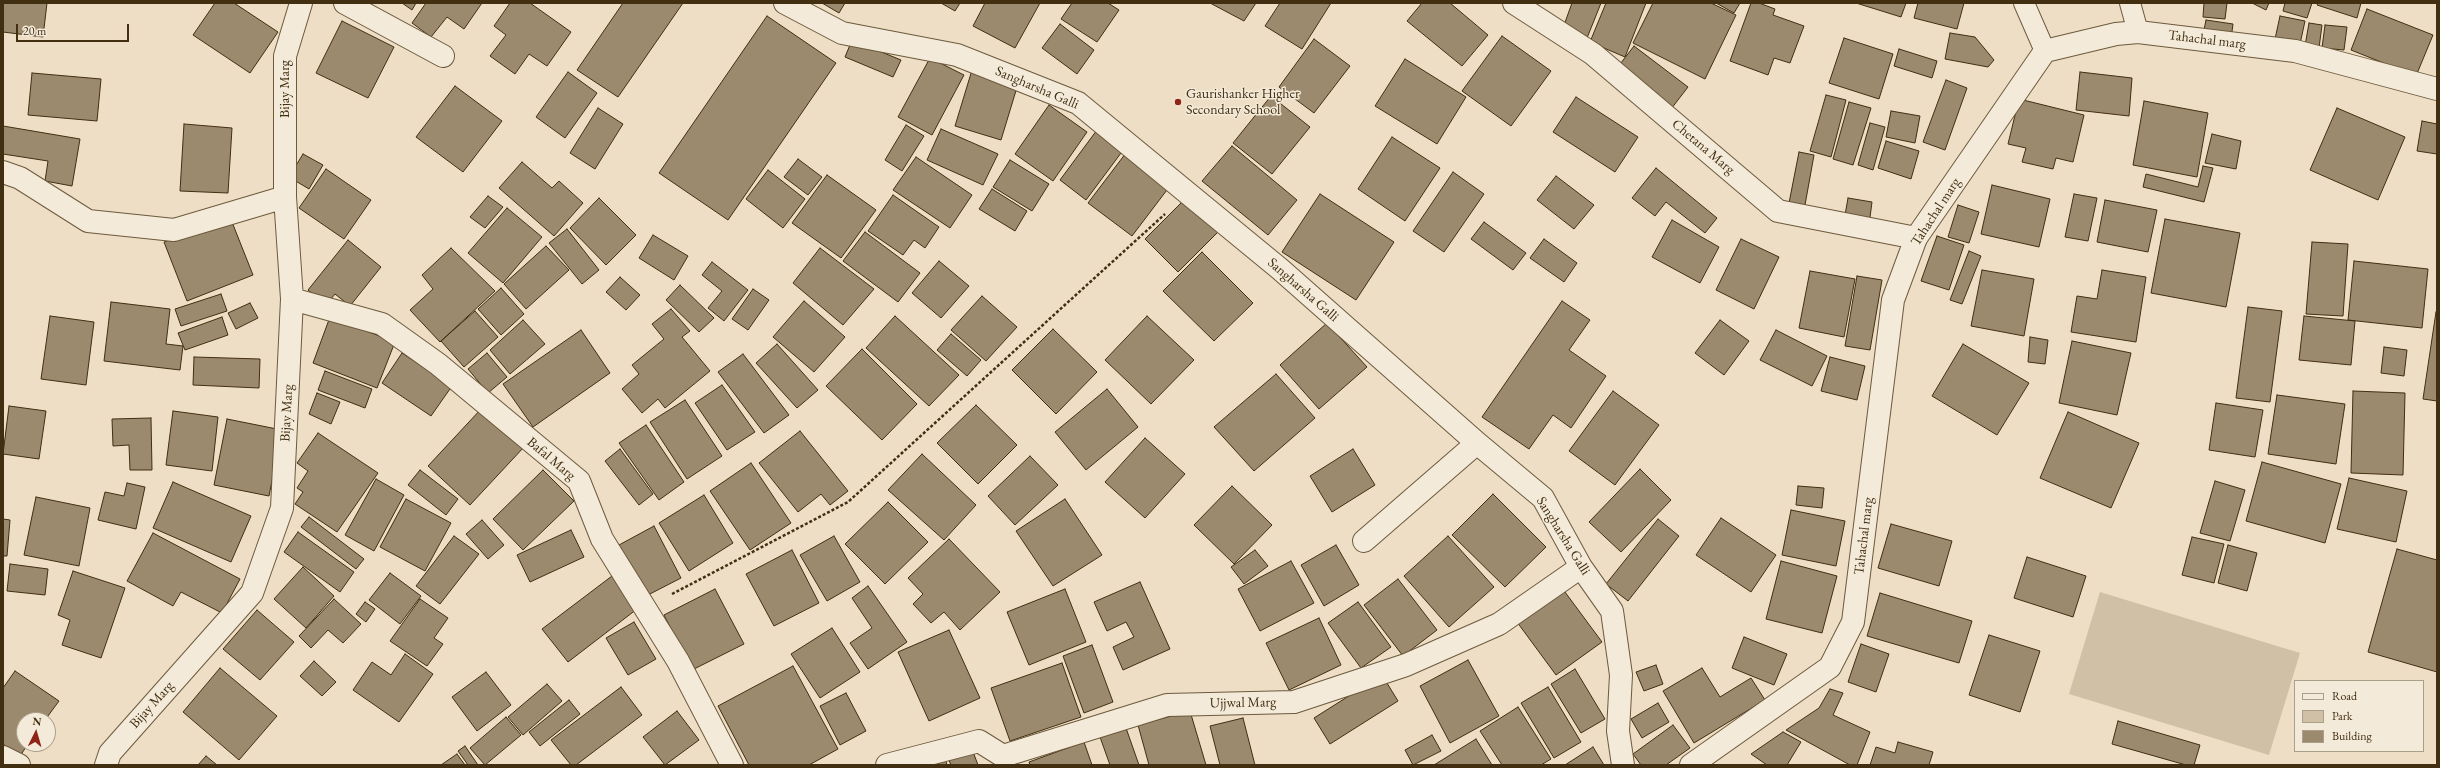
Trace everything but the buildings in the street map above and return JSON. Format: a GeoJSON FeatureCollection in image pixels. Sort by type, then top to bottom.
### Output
{"type":"FeatureCollection","features":[{"type":"Feature","properties":{"kind":"street","name":"Bijay Marg"},"geometry":{"type":"LineString","coordinates":[[106,765],[110,753],[252,593],[282,508],[292,299],[285,197],[285,56],[301,3]]}},
{"type":"Feature","properties":{"kind":"street"},"geometry":{"type":"LineString","coordinates":[[345,3],[443,56]]}},
{"type":"Feature","properties":{"kind":"street","name":"Sangharsha Galli"},"geometry":{"type":"LineString","coordinates":[[785,3],[842,33],[957,55],[1078,103],[1286,274],[1477,443],[1543,498],[1581,567],[1612,611],[1620,675],[1618,731],[1623,765]]}},
{"type":"Feature","properties":{"kind":"street","name":"Chetana Marg"},"geometry":{"type":"LineString","coordinates":[[1514,3],[1593,54],[1778,211],[1916,238]]}},
{"type":"Feature","properties":{"kind":"street","name":"Tahachal marg"},"geometry":{"type":"LineString","coordinates":[[1691,765],[1830,667],[1853,622],[1893,300],[1916,238],[2045,51],[2116,34],[2138,32],[2295,51],[2437,89]]}},
{"type":"Feature","properties":{"kind":"street"},"geometry":{"type":"LineString","coordinates":[[3,172],[20,178],[88,221],[174,230],[285,197]]}},
{"type":"Feature","properties":{"kind":"street","name":"Bafal Marg"},"geometry":{"type":"LineString","coordinates":[[292,299],[382,324],[438,364],[579,481],[602,539],[678,661],[732,765]]}},
{"type":"Feature","properties":{"kind":"street"},"geometry":{"type":"LineString","coordinates":[[1364,541],[1477,443]]}},
{"type":"Feature","properties":{"kind":"street","name":"Ujjwal Marg"},"geometry":{"type":"LineString","coordinates":[[887,765],[979,741],[1002,756],[1167,705],[1294,702],[1380,672],[1406,666],[1499,624],[1581,567]]}},
{"type":"Feature","properties":{"kind":"street"},"geometry":{"type":"LineString","coordinates":[[3,757],[20,765]]}},
{"type":"Feature","properties":{"kind":"lane"},"geometry":{"type":"LineString","coordinates":[[2024,3],[2045,51]]}},
{"type":"Feature","properties":{"kind":"lane"},"geometry":{"type":"LineString","coordinates":[[2130,3],[2138,32]]}},
{"type":"Feature","properties":{"kind":"path"},"geometry":{"type":"LineString","coordinates":[[645,608],[848,502],[1188,193]]}},
{"type":"Feature","properties":{"kind":"green space"},"geometry":{"type":"Polygon","coordinates":[[[2100,592],[2300,653],[2269,755],[2069,694],[2100,592]]]}},
{"type":"Feature","properties":{"kind":"place","name":"Gaurishanker Higher Secondary School"},"geometry":{"type":"Point","coordinates":[1178,102]}}]}
